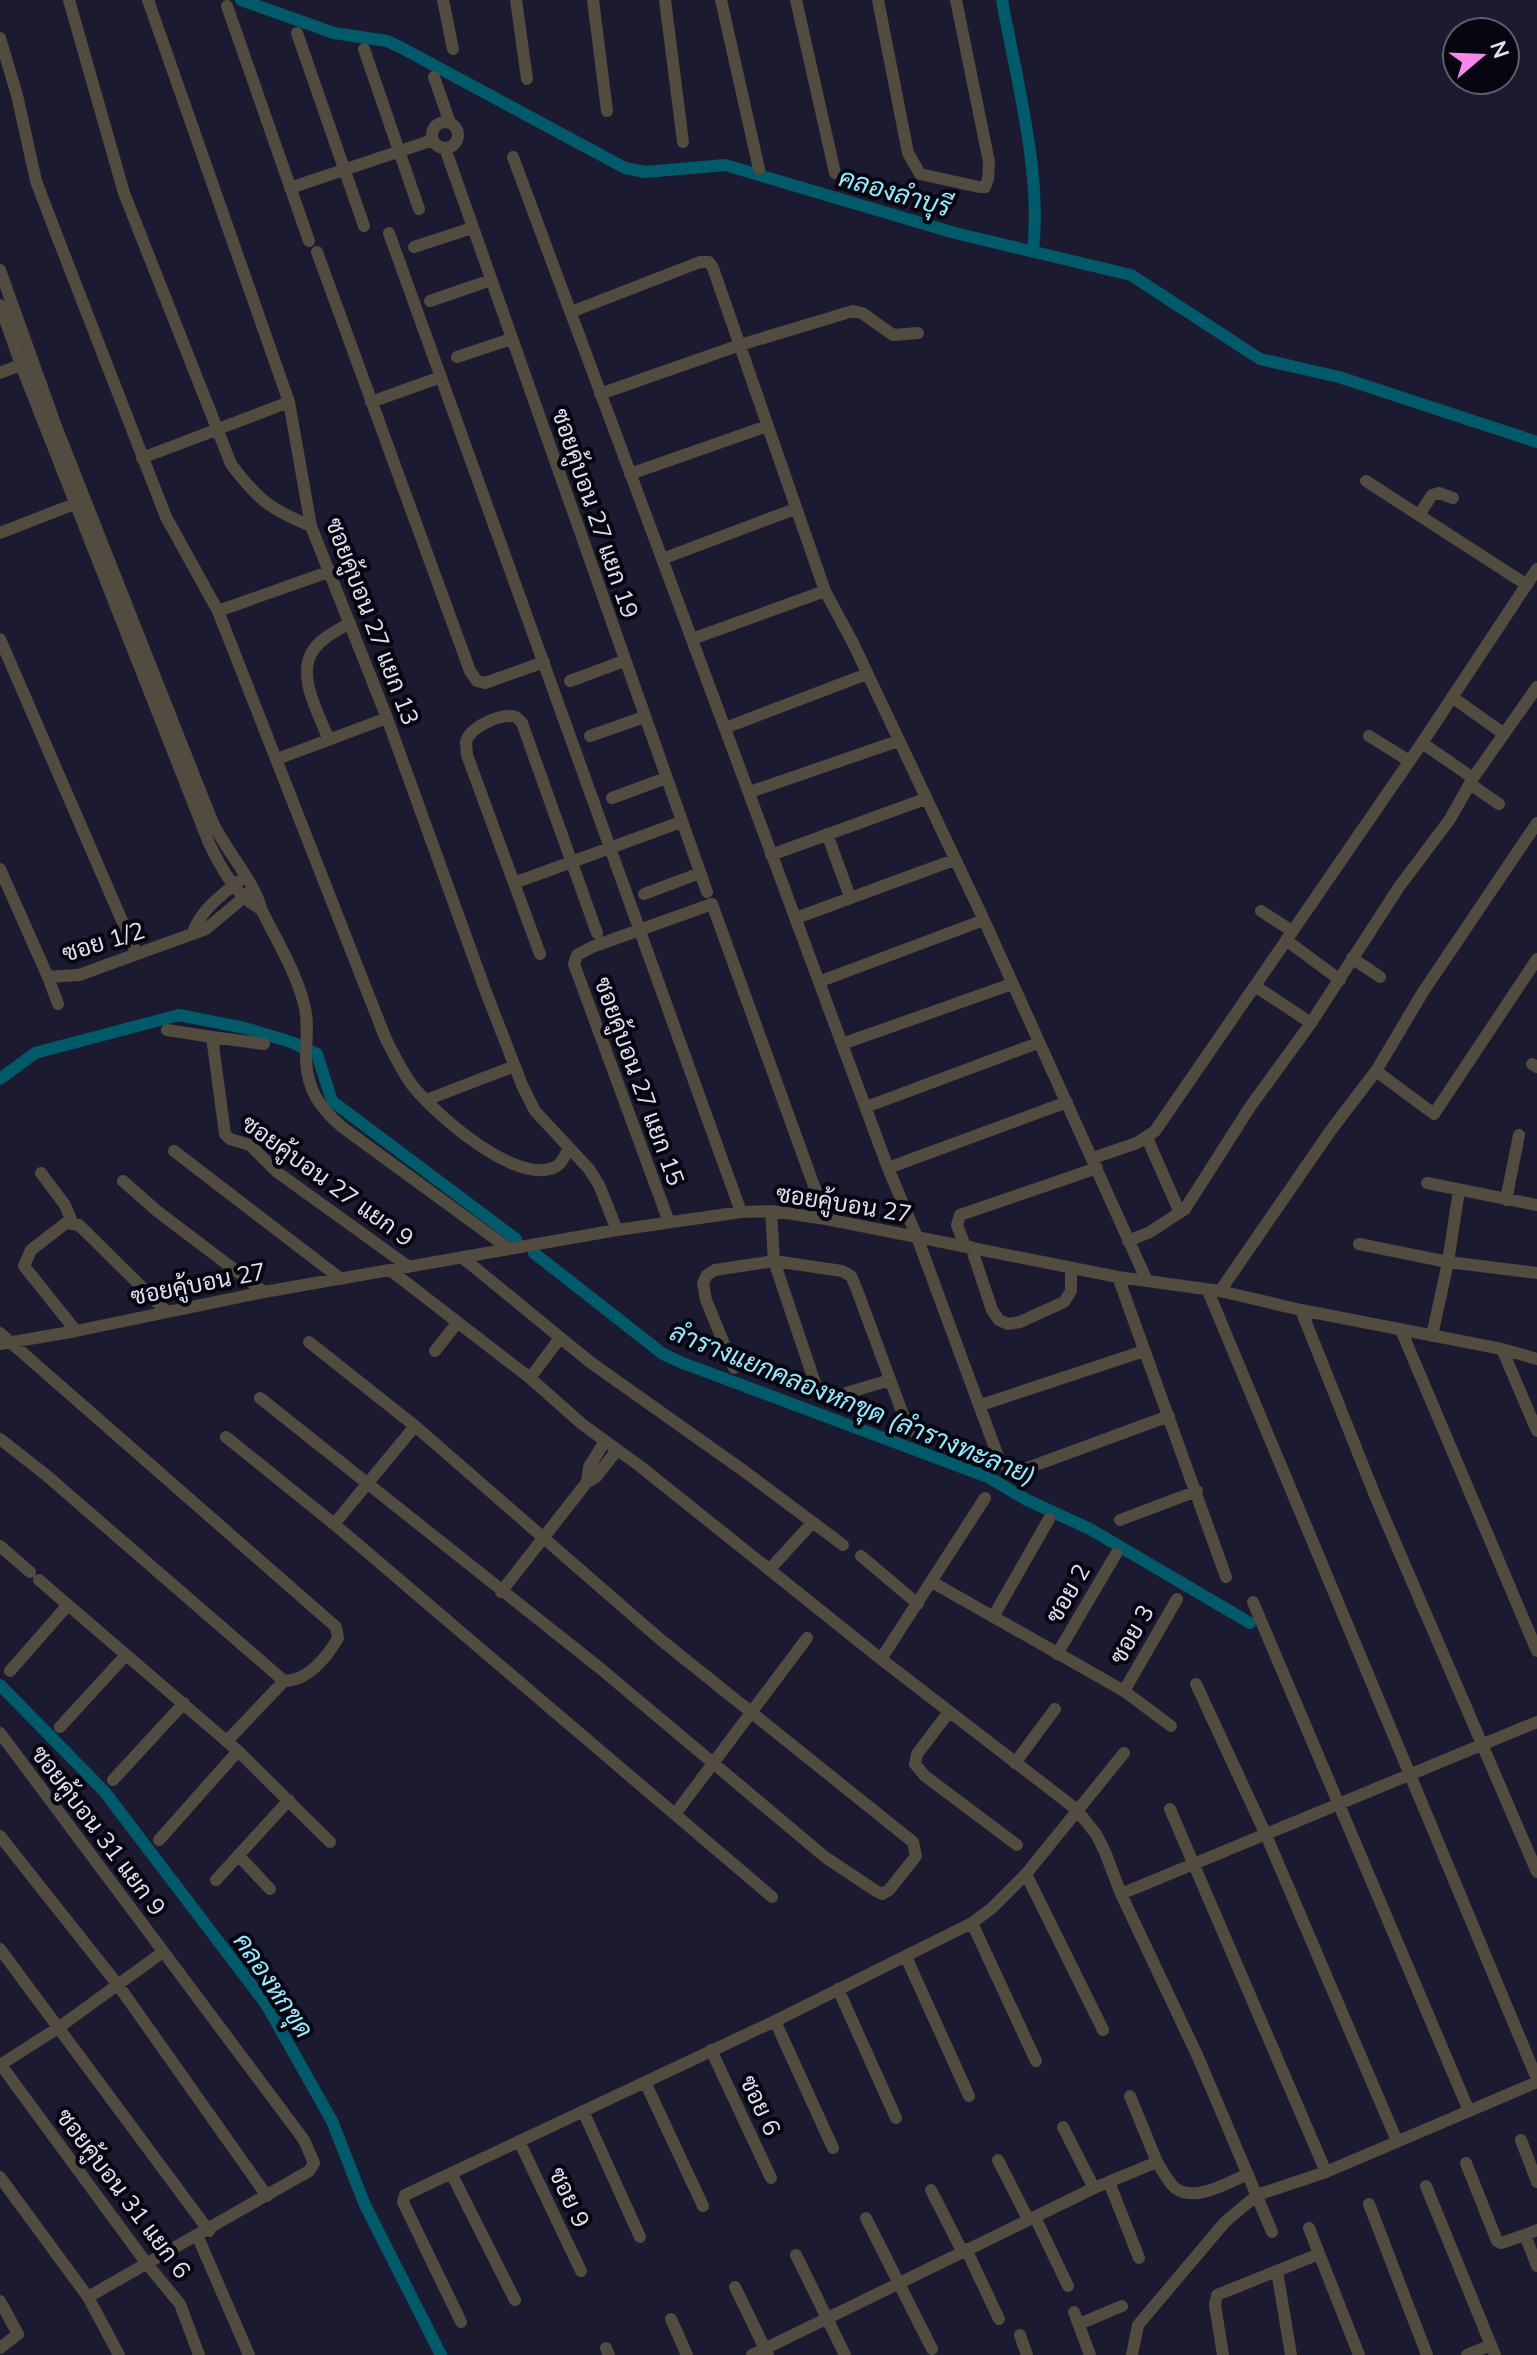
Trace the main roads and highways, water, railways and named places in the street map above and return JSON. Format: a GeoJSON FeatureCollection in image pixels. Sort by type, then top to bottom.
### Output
{"type":"FeatureCollection","features":[{"type":"Feature","properties":{"kind":"waterway","name":"คลองลำบุรี"},"geometry":{"type":"LineString","coordinates":[[241,0],[334,33],[387,41],[625,168],[645,172],[725,165],[955,233],[1131,275],[1260,359],[1339,377],[1537,442]]}},
{"type":"Feature","properties":{"kind":"waterway"},"geometry":{"type":"LineString","coordinates":[[1002,0],[1031,158],[1035,221],[1033,251]]}},
{"type":"Feature","properties":{"kind":"waterway","name":"ลำรางแยกคลองหกขุด (ลำรางทะลาย)"},"geometry":{"type":"LineString","coordinates":[[0,1079],[35,1053],[179,1015],[245,1028],[291,1042],[317,1054],[332,1101],[516,1239]]}},
{"type":"Feature","properties":{"kind":"waterway","name":"ลำรางแยกคลองหกขุด (ลำรางทะลาย)"},"geometry":{"type":"LineString","coordinates":[[534,1253],[663,1354],[990,1478],[1027,1500],[1090,1529],[1250,1623]]}},
{"type":"Feature","properties":{"kind":"waterway","name":"คลองหกขุด"},"geometry":{"type":"LineString","coordinates":[[0,1685],[104,1791],[266,2004],[332,2121],[365,2205],[441,2355]]}}]}
